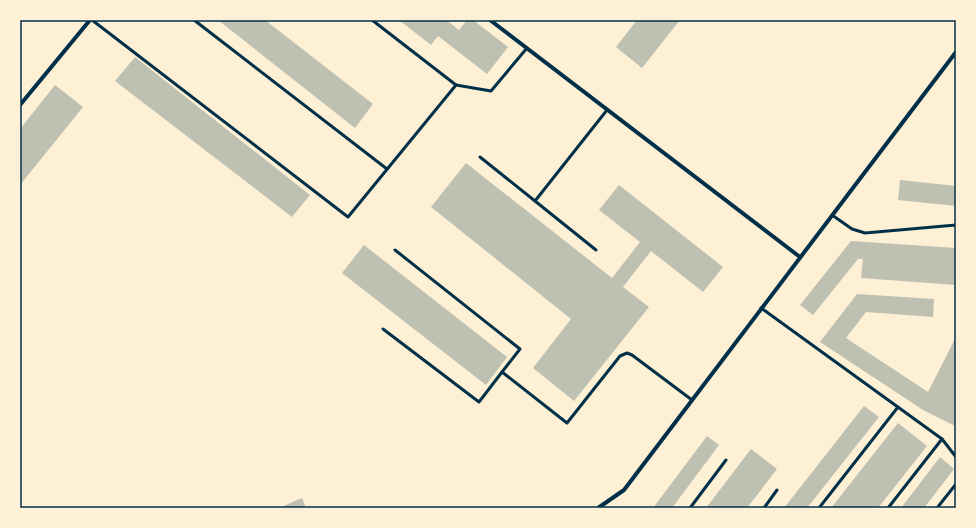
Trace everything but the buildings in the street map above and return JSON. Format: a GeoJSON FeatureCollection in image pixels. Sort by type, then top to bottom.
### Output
{"type":"FeatureCollection","features":[{"type":"Feature","properties":{"kind":"street"},"geometry":{"type":"LineString","coordinates":[[20,105],[91,20]]}},
{"type":"Feature","properties":{"kind":"street"},"geometry":{"type":"LineString","coordinates":[[490,20],[800,257]]}},
{"type":"Feature","properties":{"kind":"street"},"geometry":{"type":"LineString","coordinates":[[598,508],[624,490],[956,52]]}},
{"type":"Feature","properties":{"kind":"lane"},"geometry":{"type":"LineString","coordinates":[[91,20],[348,217],[456,85]]}},
{"type":"Feature","properties":{"kind":"lane"},"geometry":{"type":"LineString","coordinates":[[194,20],[388,169]]}},
{"type":"Feature","properties":{"kind":"lane"},"geometry":{"type":"LineString","coordinates":[[372,20],[456,85],[491,91],[527,48]]}},
{"type":"Feature","properties":{"kind":"lane"},"geometry":{"type":"LineString","coordinates":[[535,201],[608,110]]}},
{"type":"Feature","properties":{"kind":"lane"},"geometry":{"type":"LineString","coordinates":[[480,157],[596,250]]}},
{"type":"Feature","properties":{"kind":"lane"},"geometry":{"type":"LineString","coordinates":[[832,215],[852,229],[866,233],[956,226]]}},
{"type":"Feature","properties":{"kind":"lane"},"geometry":{"type":"LineString","coordinates":[[383,329],[479,402],[520,349],[395,250]]}},
{"type":"Feature","properties":{"kind":"lane"},"geometry":{"type":"LineString","coordinates":[[761,308],[942,439],[956,457]]}},
{"type":"Feature","properties":{"kind":"lane"},"geometry":{"type":"LineString","coordinates":[[502,372],[567,423],[620,356],[627,353],[632,355],[692,400]]}},
{"type":"Feature","properties":{"kind":"lane"},"geometry":{"type":"LineString","coordinates":[[819,508],[898,407]]}},
{"type":"Feature","properties":{"kind":"lane"},"geometry":{"type":"LineString","coordinates":[[888,508],[942,439]]}},
{"type":"Feature","properties":{"kind":"lane"},"geometry":{"type":"LineString","coordinates":[[690,508],[726,460]]}},
{"type":"Feature","properties":{"kind":"lane"},"geometry":{"type":"LineString","coordinates":[[937,508],[956,484]]}},
{"type":"Feature","properties":{"kind":"lane"},"geometry":{"type":"LineString","coordinates":[[764,508],[778,490]]}}]}
